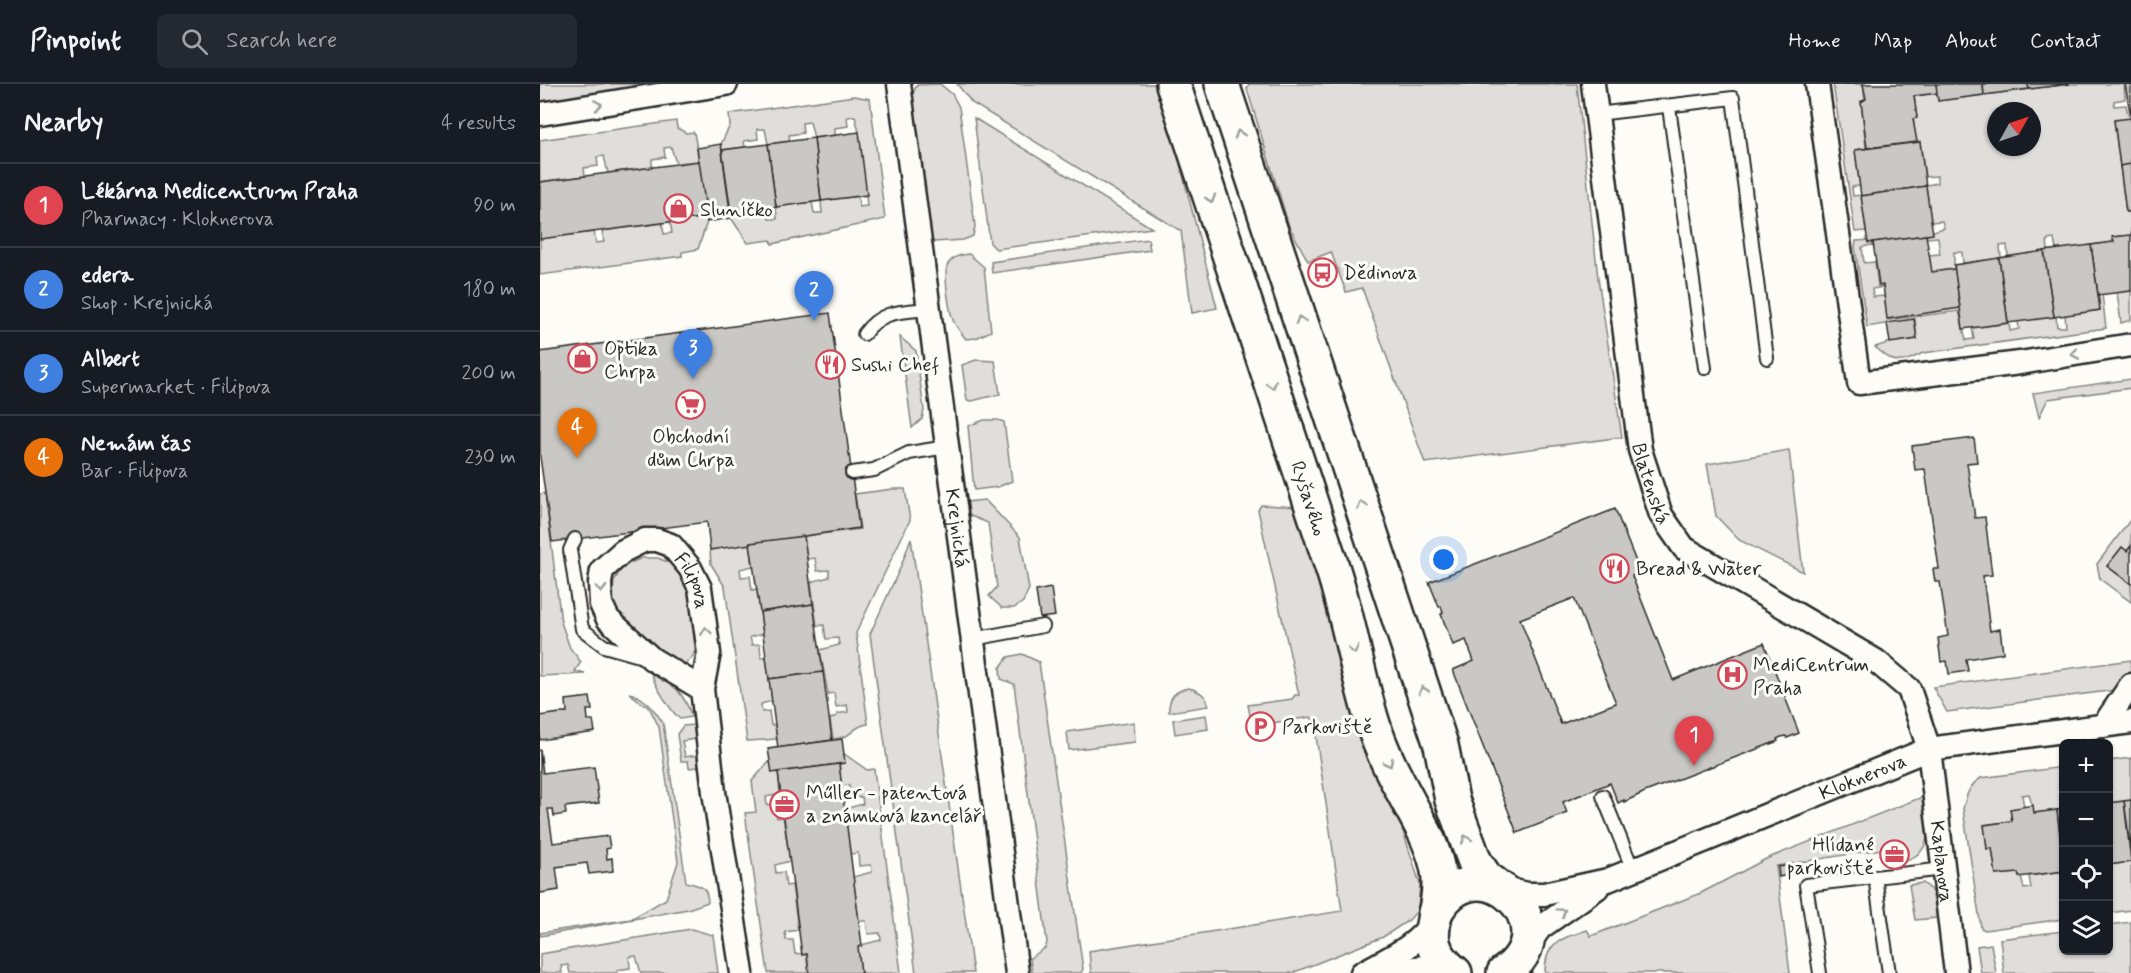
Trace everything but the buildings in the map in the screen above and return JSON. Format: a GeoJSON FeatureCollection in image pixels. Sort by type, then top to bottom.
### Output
{"type":"FeatureCollection","features":[{"type":"Feature","properties":{"kind":"main road","name":"Ryšavého"},"geometry":{"type":"LineString","coordinates":[[1173,84],[1335,574],[1372,722],[1384,753],[1433,852],[1439,881],[1432,939],[1441,960],[1454,972]]}},
{"type":"Feature","properties":{"kind":"main road"},"geometry":{"type":"LineString","coordinates":[[1222,84],[1441,745],[1452,800],[1475,862],[1486,878],[1519,903],[1526,918],[1528,935],[1517,963]]}},
{"type":"Feature","properties":{"kind":"main road"},"geometry":{"type":"LineString","coordinates":[[1434,916],[1445,898],[1459,888],[1482,883],[1501,888]]}},
{"type":"Feature","properties":{"kind":"street"},"geometry":{"type":"LineString","coordinates":[[540,114],[727,84]]}},
{"type":"Feature","properties":{"kind":"street","name":"Krejnická"},"geometry":{"type":"LineString","coordinates":[[899,84],[1017,973]]}},
{"type":"Feature","properties":{"kind":"street","name":"Blatenská"},"geometry":{"type":"LineString","coordinates":[[1593,84],[1640,450],[1661,515],[1684,548],[1876,661],[1909,689],[1929,750]]}},
{"type":"Feature","properties":{"kind":"street"},"geometry":{"type":"LineString","coordinates":[[1817,84],[1859,383],[2020,363],[2131,345]]}},
{"type":"Feature","properties":{"kind":"street","name":"Filipova"},"geometry":{"type":"LineString","coordinates":[[702,689],[651,659],[608,619],[601,604],[602,570],[622,551],[645,540],[657,540],[671,545],[690,568],[700,588],[709,653],[702,689],[714,792],[742,973]]}},
{"type":"Feature","properties":{"kind":"street"},"geometry":{"type":"LineString","coordinates":[[2103,726],[2131,685]]}},
{"type":"Feature","properties":{"kind":"street","name":"Kloknerova"},"geometry":{"type":"LineString","coordinates":[[1501,888],[1527,894],[1544,894],[1608,880],[1929,750],[2131,722]]}},
{"type":"Feature","properties":{"kind":"street","name":"Kaplanova"},"geometry":{"type":"LineString","coordinates":[[1929,750],[1956,973]]}},
{"type":"Feature","properties":{"kind":"street","name":"Kloknerova"},"geometry":{"type":"LineString","coordinates":[[1517,963],[1540,928],[1608,880]]}},
{"type":"Feature","properties":{"kind":"street"},"geometry":{"type":"LineString","coordinates":[[1362,973],[1424,934],[1434,916]]}},
{"type":"Feature","properties":{"kind":"street"},"geometry":{"type":"LineString","coordinates":[[1385,973],[1433,966],[1454,972]]}},
{"type":"Feature","properties":{"kind":"lane"},"geometry":{"type":"LineString","coordinates":[[1597,114],[1733,98],[1767,358]]}},
{"type":"Feature","properties":{"kind":"lane"},"geometry":{"type":"LineString","coordinates":[[1669,107],[1705,368]]}},
{"type":"Feature","properties":{"kind":"lane"},"geometry":{"type":"LineString","coordinates":[[864,334],[880,317],[892,313],[929,309]]}},
{"type":"Feature","properties":{"kind":"lane"},"geometry":{"type":"LineString","coordinates":[[852,474],[874,470],[909,453],[947,447]]}},
{"type":"Feature","properties":{"kind":"lane"},"geometry":{"type":"LineString","coordinates":[[575,539],[570,549],[580,626],[604,646],[651,659]]}},
{"type":"Feature","properties":{"kind":"lane"},"geometry":{"type":"LineString","coordinates":[[973,639],[1043,626]]}},
{"type":"Feature","properties":{"kind":"lane"},"geometry":{"type":"LineString","coordinates":[[1603,796],[1633,870]]}},
{"type":"Feature","properties":{"kind":"lane"},"geometry":{"type":"LineString","coordinates":[[1820,973],[1806,885],[1944,869]]}},
{"type":"Feature","properties":{"kind":"lane"},"geometry":{"type":"LineString","coordinates":[[1875,877],[1889,973]]}},
{"type":"Feature","properties":{"kind":"shaded area"},"geometry":{"type":"Polygon","coordinates":[[[540,84],[669,84],[540,102],[540,84]]]}},
{"type":"Feature","properties":{"kind":"shaded area"},"geometry":{"type":"Polygon","coordinates":[[[940,84],[952,94],[959,107],[975,226],[973,236],[963,240],[934,242],[930,239],[911,97],[917,85],[940,84]]]}},
{"type":"Feature","properties":{"kind":"shaded area"},"geometry":{"type":"Polygon","coordinates":[[[957,84],[1155,84],[1174,140],[1217,308],[1192,313],[1181,231],[972,103],[957,84]]]}},
{"type":"Feature","properties":{"kind":"shaded area"},"geometry":{"type":"Polygon","coordinates":[[[1249,84],[1577,84],[1598,278],[1622,437],[1425,463],[1362,288],[1346,292],[1331,252],[1308,261],[1289,226],[1247,89],[1249,84]]]}},
{"type":"Feature","properties":{"kind":"shaded area"},"geometry":{"type":"Polygon","coordinates":[[[1833,84],[1863,84],[1865,101],[1861,101],[1866,148],[1855,150],[1860,186],[1852,187],[1853,196],[1861,195],[1866,231],[1855,232],[1833,84]]]}},
{"type":"Feature","properties":{"kind":"shaded area"},"geometry":{"type":"Polygon","coordinates":[[[2070,84],[2124,84],[2125,99],[2114,101],[2114,106],[2126,105],[2130,119],[2114,121],[2126,212],[2131,212],[2131,235],[2113,237],[2113,242],[2056,250],[2054,239],[2047,240],[2048,251],[2008,257],[2007,245],[2000,246],[2001,258],[1963,263],[1962,252],[1954,252],[1954,269],[1931,272],[1929,255],[1940,254],[1938,237],[1927,238],[1926,233],[1944,228],[1942,221],[1931,222],[1926,185],[1937,183],[1937,176],[1925,177],[1920,141],[1916,141],[1913,119],[1917,118],[1914,96],[1937,93],[1938,101],[2070,84]]]}},
{"type":"Feature","properties":{"kind":"shaded area"},"geometry":{"type":"Polygon","coordinates":[[[854,96],[870,99],[885,219],[772,244],[771,240],[748,243],[731,218],[731,213],[767,208],[769,219],[777,219],[776,207],[812,202],[814,213],[822,213],[821,201],[858,196],[859,207],[867,206],[859,132],[855,116],[847,117],[848,126],[835,128],[835,135],[814,138],[810,122],[802,123],[803,133],[789,135],[790,141],[768,144],[765,129],[757,129],[758,139],[744,141],[745,147],[722,150],[721,144],[730,125],[729,114],[854,96]]]}},
{"type":"Feature","properties":{"kind":"shaded area"},"geometry":{"type":"Polygon","coordinates":[[[974,118],[1152,228],[996,249],[990,243],[974,118]]]}},
{"type":"Feature","properties":{"kind":"shaded area"},"geometry":{"type":"Polygon","coordinates":[[[676,121],[677,128],[686,133],[694,132],[699,161],[676,163],[671,147],[664,148],[665,157],[652,159],[652,167],[608,173],[604,156],[597,157],[598,166],[584,168],[585,176],[540,182],[540,140],[676,121]]]}},
{"type":"Feature","properties":{"kind":"shaded area"},"geometry":{"type":"Polygon","coordinates":[[[707,217],[698,249],[682,252],[682,256],[540,275],[540,239],[594,232],[596,243],[604,242],[602,231],[662,223],[664,234],[672,233],[670,222],[707,217]]]}},
{"type":"Feature","properties":{"kind":"shaded area"},"geometry":{"type":"Polygon","coordinates":[[[1148,239],[1150,250],[992,273],[991,262],[1148,239]]]}},
{"type":"Feature","properties":{"kind":"shaded area"},"geometry":{"type":"Polygon","coordinates":[[[1872,240],[1873,245],[1862,247],[1864,263],[1875,262],[1878,287],[1883,287],[1872,289],[1873,297],[1884,296],[1888,320],[1959,311],[1966,340],[1974,339],[1972,328],[2009,323],[2010,331],[2019,329],[2018,321],[2056,316],[2057,327],[2066,327],[2065,315],[2100,310],[2098,294],[2102,294],[2106,328],[1923,353],[1908,360],[1893,360],[1875,347],[1891,342],[1917,339],[1915,319],[1867,327],[1855,247],[1856,241],[1872,240]]]}},
{"type":"Feature","properties":{"kind":"shaded area"},"geometry":{"type":"Polygon","coordinates":[[[969,254],[984,267],[991,331],[976,338],[966,339],[953,320],[948,300],[946,275],[948,264],[953,259],[969,254]]]}},
{"type":"Feature","properties":{"kind":"shaded area"},"geometry":{"type":"Polygon","coordinates":[[[2131,289],[2131,320],[2121,323],[2117,292],[2131,289]]]}},
{"type":"Feature","properties":{"kind":"shaded area"},"geometry":{"type":"Polygon","coordinates":[[[900,337],[916,351],[924,410],[922,419],[912,428],[900,337]]]}},
{"type":"Feature","properties":{"kind":"shaded area"},"geometry":{"type":"Polygon","coordinates":[[[976,360],[995,361],[1000,394],[972,401],[967,400],[962,365],[976,360]]]}},
{"type":"Feature","properties":{"kind":"shaded area"},"geometry":{"type":"Polygon","coordinates":[[[2131,379],[2131,388],[2048,399],[2039,417],[2033,393],[2131,379]]]}},
{"type":"Feature","properties":{"kind":"shaded area"},"geometry":{"type":"Polygon","coordinates":[[[984,420],[1004,422],[1012,481],[998,487],[974,490],[968,426],[984,420]]]}},
{"type":"Feature","properties":{"kind":"shaded area"},"geometry":{"type":"Polygon","coordinates":[[[1789,450],[1803,572],[1739,540],[1716,516],[1707,464],[1789,450]]]}},
{"type":"Feature","properties":{"kind":"shaded area"},"geometry":{"type":"Polygon","coordinates":[[[905,489],[910,520],[856,633],[868,724],[858,727],[845,737],[833,739],[830,719],[837,714],[848,712],[847,705],[836,707],[834,693],[828,694],[820,650],[839,645],[838,638],[826,639],[824,625],[817,626],[811,582],[829,577],[829,570],[817,571],[815,558],[807,559],[804,536],[860,529],[855,494],[905,489]]]}},
{"type":"Feature","properties":{"kind":"shaded area"},"geometry":{"type":"Polygon","coordinates":[[[545,493],[561,622],[570,648],[581,662],[575,671],[585,674],[540,676],[540,494],[545,493]]]}},
{"type":"Feature","properties":{"kind":"shaded area"},"geometry":{"type":"Polygon","coordinates":[[[985,500],[1020,537],[1029,589],[1023,602],[1014,608],[1002,608],[989,596],[997,587],[988,523],[968,515],[966,502],[985,500]]]}},
{"type":"Feature","properties":{"kind":"shaded area"},"geometry":{"type":"Polygon","coordinates":[[[1261,505],[1299,507],[1420,884],[1418,910],[1409,920],[1383,937],[1292,973],[1091,973],[1089,951],[1342,911],[1314,723],[1311,717],[1252,726],[1248,705],[1292,699],[1295,695],[1299,695],[1258,510],[1261,505]]]}},
{"type":"Feature","properties":{"kind":"shaded area"},"geometry":{"type":"Polygon","coordinates":[[[2131,519],[2131,546],[2127,551],[2122,547],[2107,566],[2131,584],[2131,602],[2100,579],[2097,564],[2131,519]]]}},
{"type":"Feature","properties":{"kind":"shaded area"},"geometry":{"type":"Polygon","coordinates":[[[911,538],[973,973],[916,973],[870,634],[901,566],[911,538]]]}},
{"type":"Feature","properties":{"kind":"shaded area"},"geometry":{"type":"Polygon","coordinates":[[[750,543],[753,566],[740,569],[741,577],[750,576],[752,590],[757,589],[763,634],[750,637],[752,645],[760,644],[761,658],[766,657],[772,701],[761,704],[762,712],[769,711],[771,725],[775,725],[777,739],[747,741],[725,587],[711,564],[710,550],[750,543]]]}},
{"type":"Feature","properties":{"kind":"shaded area"},"geometry":{"type":"Polygon","coordinates":[[[642,558],[658,558],[672,564],[682,575],[688,587],[696,648],[692,658],[682,665],[670,661],[617,616],[612,599],[614,581],[628,564],[642,558]]]}},
{"type":"Feature","properties":{"kind":"shaded area"},"geometry":{"type":"Polygon","coordinates":[[[1022,654],[1039,662],[1083,969],[1081,973],[1032,973],[1030,958],[1045,948],[1047,943],[1014,684],[1001,679],[1000,668],[1008,657],[1022,654]]]}},
{"type":"Feature","properties":{"kind":"shaded area"},"geometry":{"type":"Polygon","coordinates":[[[2131,660],[2131,688],[1947,712],[1933,687],[2131,660]]]}},
{"type":"Feature","properties":{"kind":"shaded area"},"geometry":{"type":"Polygon","coordinates":[[[652,675],[667,681],[678,690],[692,717],[680,719],[677,716],[668,705],[652,675]]]}},
{"type":"Feature","properties":{"kind":"shaded area"},"geometry":{"type":"Polygon","coordinates":[[[1189,688],[1202,694],[1209,706],[1169,712],[1173,696],[1189,688]]]}},
{"type":"Feature","properties":{"kind":"shaded area"},"geometry":{"type":"Polygon","coordinates":[[[629,693],[649,704],[663,723],[686,882],[704,889],[708,902],[688,909],[540,936],[540,933],[631,919],[666,899],[678,862],[659,727],[650,709],[629,693]]]}},
{"type":"Feature","properties":{"kind":"shaded area"},"geometry":{"type":"Polygon","coordinates":[[[1206,715],[1208,729],[1175,734],[1173,720],[1206,715]]]}},
{"type":"Feature","properties":{"kind":"shaded area"},"geometry":{"type":"Polygon","coordinates":[[[1134,722],[1135,742],[1069,750],[1067,732],[1134,722]]]}},
{"type":"Feature","properties":{"kind":"shaded area"},"geometry":{"type":"Polygon","coordinates":[[[694,725],[696,739],[682,741],[685,757],[697,755],[698,767],[689,768],[688,761],[681,761],[677,734],[683,726],[694,725]]]}},
{"type":"Feature","properties":{"kind":"shaded area"},"geometry":{"type":"Polygon","coordinates":[[[843,753],[867,770],[874,769],[901,973],[861,973],[857,946],[881,940],[880,933],[868,934],[866,921],[859,921],[853,877],[872,872],[871,865],[859,866],[858,853],[850,854],[844,809],[863,804],[862,797],[851,798],[849,785],[841,786],[839,759],[843,753]]]}},
{"type":"Feature","properties":{"kind":"shaded area"},"geometry":{"type":"Polygon","coordinates":[[[2131,758],[2131,800],[2113,802],[2113,760],[2131,758]]]}},
{"type":"Feature","properties":{"kind":"shaded area"},"geometry":{"type":"Polygon","coordinates":[[[769,762],[778,769],[780,794],[766,797],[767,805],[775,804],[777,818],[783,817],[790,861],[775,865],[776,873],[784,872],[786,886],[792,885],[798,930],[785,932],[786,940],[793,940],[795,954],[806,953],[809,973],[768,973],[745,813],[756,812],[752,781],[769,762]]]}},
{"type":"Feature","properties":{"kind":"shaded area"},"geometry":{"type":"Polygon","coordinates":[[[2059,768],[2059,810],[2034,813],[2029,794],[2022,795],[2024,807],[2010,809],[2012,821],[1984,825],[1988,849],[1992,848],[1996,875],[2018,873],[2024,889],[2031,888],[2029,876],[2059,872],[2059,920],[1985,930],[1981,928],[1963,809],[1969,791],[1981,778],[2059,768]]]}},
{"type":"Feature","properties":{"kind":"shaded area"},"geometry":{"type":"Polygon","coordinates":[[[1922,797],[1927,836],[1921,851],[1914,857],[1903,861],[1900,846],[1776,866],[1790,973],[1545,973],[1551,948],[1562,939],[1587,930],[1591,936],[1701,893],[1766,859],[1922,797]]]}},
{"type":"Feature","properties":{"kind":"shaded area"},"geometry":{"type":"Polygon","coordinates":[[[2131,862],[2131,910],[2113,912],[2113,864],[2131,862]]]}},
{"type":"Feature","properties":{"kind":"shaded area"},"geometry":{"type":"Polygon","coordinates":[[[1923,883],[1932,890],[1937,918],[1915,920],[1909,885],[1923,883]]]}},
{"type":"Feature","properties":{"kind":"shaded area"},"geometry":{"type":"Polygon","coordinates":[[[2131,922],[2131,973],[2004,973],[2000,939],[2059,932],[2059,955],[2113,955],[2113,924],[2131,922]]]}},
{"type":"Feature","properties":{"kind":"shaded area"},"geometry":{"type":"Polygon","coordinates":[[[691,929],[713,935],[718,973],[641,973],[636,956],[629,957],[630,968],[617,970],[617,973],[570,973],[568,965],[561,966],[562,973],[540,973],[540,954],[691,929]]]}},
{"type":"Feature","properties":{"kind":"shaded area"},"geometry":{"type":"Polygon","coordinates":[[[1991,944],[1996,973],[1981,973],[1977,946],[1991,944]]]}},
{"type":"Feature","properties":{"kind":"place","name":"Sluníčko"},"geometry":{"type":"Point","coordinates":[679,209]}},
{"type":"Feature","properties":{"kind":"place","name":"Dědinova"},"geometry":{"type":"Point","coordinates":[1322,272]}},
{"type":"Feature","properties":{"kind":"place","name":"edera"},"geometry":{"type":"Point","coordinates":[814,321]}},
{"type":"Feature","properties":{"kind":"place","name":"Optika Chrpa"},"geometry":{"type":"Point","coordinates":[583,359]}},
{"type":"Feature","properties":{"kind":"place","name":"Sushi Chef"},"geometry":{"type":"Point","coordinates":[830,364]}},
{"type":"Feature","properties":{"kind":"place","name":"Albert"},"geometry":{"type":"Point","coordinates":[693,379]}},
{"type":"Feature","properties":{"kind":"place","name":"Obchodní dům Chrpa"},"geometry":{"type":"Point","coordinates":[691,405]}},
{"type":"Feature","properties":{"kind":"place","name":"Nemám čas"},"geometry":{"type":"Point","coordinates":[577,458]}},
{"type":"Feature","properties":{"kind":"place","name":"Bread & Water"},"geometry":{"type":"Point","coordinates":[1615,568]}},
{"type":"Feature","properties":{"kind":"place","name":"MediCentrum Praha"},"geometry":{"type":"Point","coordinates":[1732,675]}},
{"type":"Feature","properties":{"kind":"place","name":"Parkoviště"},"geometry":{"type":"Point","coordinates":[1261,726]}},
{"type":"Feature","properties":{"kind":"place","name":"Lékárna Medicentrum Praha"},"geometry":{"type":"Point","coordinates":[1694,766]}},
{"type":"Feature","properties":{"kind":"place","name":"Műller - patentová a známková kancelář"},"geometry":{"type":"Point","coordinates":[785,804]}},
{"type":"Feature","properties":{"kind":"place","name":"Hlídané parkoviště"},"geometry":{"type":"Point","coordinates":[1895,855]}}]}
